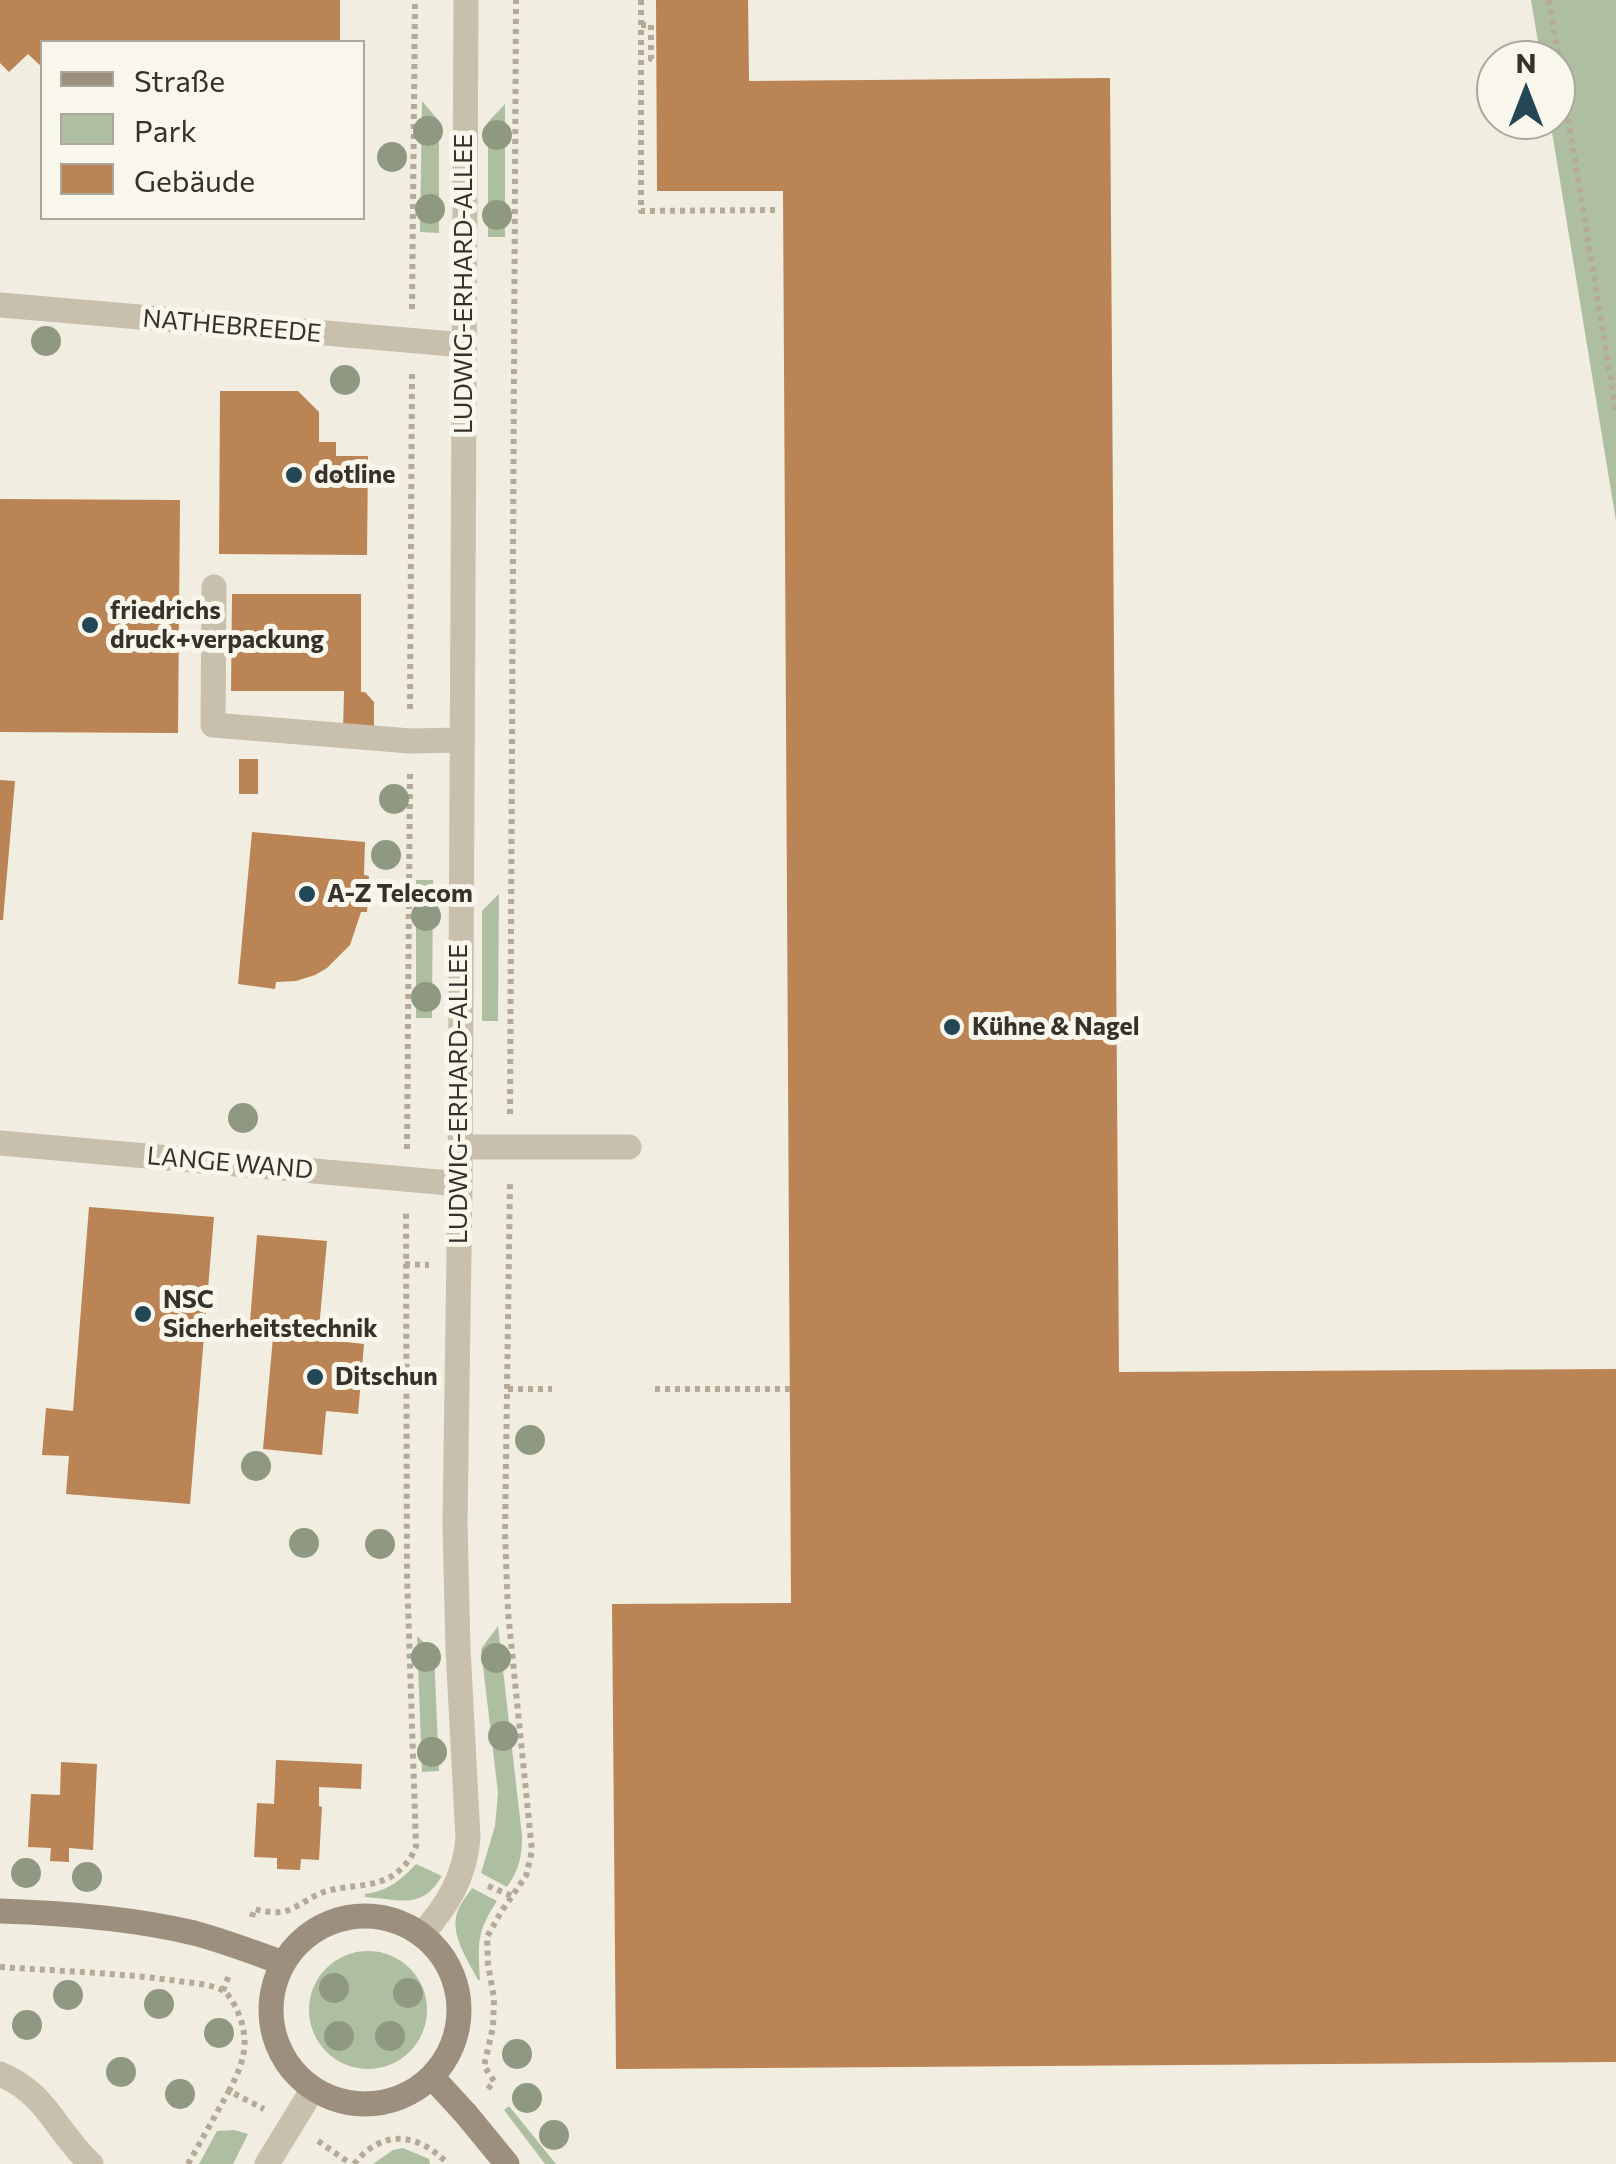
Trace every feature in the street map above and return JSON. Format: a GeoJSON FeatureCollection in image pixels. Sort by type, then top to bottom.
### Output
{"type":"FeatureCollection","features":[{"type":"Feature","properties":{"kind":"street","name":"LUDWIG-ERHARD-ALLEE"},"geometry":{"type":"LineString","coordinates":[[422,1934],[451,1896],[467,1857],[468,1838],[455,1523],[466,0]]}},
{"type":"Feature","properties":{"kind":"street","name":"NATHEBREEDE"},"geometry":{"type":"LineString","coordinates":[[0,306],[464,345]]}},
{"type":"Feature","properties":{"kind":"street"},"geometry":{"type":"LineString","coordinates":[[214,586],[213,725],[410,742],[462,740]]}},
{"type":"Feature","properties":{"kind":"street","name":"LANGE WAND"},"geometry":{"type":"LineString","coordinates":[[0,1144],[460,1184]]}},
{"type":"Feature","properties":{"kind":"street"},"geometry":{"type":"LineString","coordinates":[[460,1146],[629,1146]]}},
{"type":"Feature","properties":{"kind":"street"},"geometry":{"type":"LineString","coordinates":[[0,1911],[158,1925],[225,1942],[283,1963]]}},
{"type":"Feature","properties":{"kind":"street"},"geometry":{"type":"LineString","coordinates":[[362,1916],[393,1920],[422,1934],[444,1958],[458,1988],[460,2020],[451,2050],[432,2077],[406,2096],[374,2104],[342,2102],[313,2088],[292,2070],[274,2032],[272,1990],[283,1963],[303,1939],[330,1922],[362,1916]]}},
{"type":"Feature","properties":{"kind":"street"},"geometry":{"type":"LineString","coordinates":[[0,2074],[37,2096],[76,2150],[91,2164]]}},
{"type":"Feature","properties":{"kind":"street"},"geometry":{"type":"LineString","coordinates":[[432,2077],[508,2164]]}},
{"type":"Feature","properties":{"kind":"street"},"geometry":{"type":"LineString","coordinates":[[266,2164],[313,2088]]}},
{"type":"Feature","properties":{"kind":"path"},"geometry":{"type":"LineString","coordinates":[[412,297],[415,0]]}},
{"type":"Feature","properties":{"kind":"path"},"geometry":{"type":"LineString","coordinates":[[494,2082],[484,2066],[493,2027],[494,1998],[487,1936],[526,1876],[532,1851],[508,1612],[505,1533],[516,0]]}},
{"type":"Feature","properties":{"kind":"path"},"geometry":{"type":"LineString","coordinates":[[640,0],[641,211],[780,210]]}},
{"type":"Feature","properties":{"kind":"path"},"geometry":{"type":"LineString","coordinates":[[1549,0],[1616,412]]}},
{"type":"Feature","properties":{"kind":"path"},"geometry":{"type":"LineString","coordinates":[[640,25],[651,25],[651,59],[656,59]]}},
{"type":"Feature","properties":{"kind":"path"},"geometry":{"type":"LineString","coordinates":[[254,1909],[288,1911],[321,1893],[391,1877],[414,1854],[416,1846],[406,1575],[405,1264]]}},
{"type":"Feature","properties":{"kind":"path"},"geometry":{"type":"LineString","coordinates":[[508,1389],[552,1389]]}},
{"type":"Feature","properties":{"kind":"path"},"geometry":{"type":"LineString","coordinates":[[655,1389],[790,1389]]}},
{"type":"Feature","properties":{"kind":"path"},"geometry":{"type":"LineString","coordinates":[[480,1883],[512,1896]]}},
{"type":"Feature","properties":{"kind":"path"},"geometry":{"type":"LineString","coordinates":[[0,1967],[157,1978],[224,1991],[234,2003],[246,2040],[239,2071],[188,2164]]}},
{"type":"Feature","properties":{"kind":"path"},"geometry":{"type":"LineString","coordinates":[[229,2092],[292,2122],[353,2164],[373,2144],[386,2140],[405,2140],[434,2150],[448,2164]]}},
{"type":"Feature","properties":{"kind":"green space"},"geometry":{"type":"Polygon","coordinates":[[[1531,0],[1616,0],[1616,521],[1553,140],[1576,140],[1576,40],[1538,40],[1531,0]]]}},
{"type":"Feature","properties":{"kind":"green space"},"geometry":{"type":"Polygon","coordinates":[[[422,101],[439,121],[439,233],[420,232],[422,101]]]}},
{"type":"Feature","properties":{"kind":"green space"},"geometry":{"type":"Polygon","coordinates":[[[505,104],[505,237],[488,237],[488,122],[505,104]]]}},
{"type":"Feature","properties":{"kind":"green space"},"geometry":{"type":"Polygon","coordinates":[[[416,880],[433,880],[432,1018],[416,1018],[416,880]]]}},
{"type":"Feature","properties":{"kind":"green space"},"geometry":{"type":"Polygon","coordinates":[[[499,894],[498,1021],[482,1021],[482,911],[499,894]]]}},
{"type":"Feature","properties":{"kind":"green space"},"geometry":{"type":"Polygon","coordinates":[[[498,1626],[522,1836],[519,1863],[507,1887],[481,1873],[495,1826],[498,1793],[481,1649],[498,1626]]]}},
{"type":"Feature","properties":{"kind":"green space"},"geometry":{"type":"Polygon","coordinates":[[[417,1636],[434,1652],[439,1771],[422,1772],[417,1636]]]}},
{"type":"Feature","properties":{"kind":"green space"},"geometry":{"type":"Polygon","coordinates":[[[416,1864],[442,1876],[426,1894],[409,1900],[365,1897],[394,1884],[416,1864]]]}},
{"type":"Feature","properties":{"kind":"green space"},"geometry":{"type":"Polygon","coordinates":[[[472,1888],[497,1901],[480,1939],[480,1980],[462,1950],[455,1925],[458,1909],[472,1888]]]}},
{"type":"Feature","properties":{"kind":"green space"},"geometry":{"type":"Polygon","coordinates":[[[368,1951],[391,1955],[410,1968],[423,1987],[427,2010],[423,2033],[410,2052],[391,2065],[368,2069],[345,2065],[326,2052],[313,2033],[309,2010],[313,1987],[326,1968],[345,1955],[368,1951]]]}},
{"type":"Feature","properties":{"kind":"green space"},"geometry":{"type":"Polygon","coordinates":[[[509,2106],[556,2164],[545,2164],[504,2110],[509,2106]]]}},
{"type":"Feature","properties":{"kind":"green space"},"geometry":{"type":"Polygon","coordinates":[[[217,2131],[248,2134],[233,2164],[199,2164],[217,2131]]]}},
{"type":"Feature","properties":{"kind":"green space"},"geometry":{"type":"Polygon","coordinates":[[[403,2148],[429,2159],[430,2164],[373,2164],[393,2150],[403,2148]]]}},
{"type":"Feature","properties":{"kind":"building"},"geometry":{"type":"Polygon","coordinates":[[[0,0],[340,0],[340,40],[40,40],[40,65],[28,54],[9,72],[0,63],[0,0]]]}},
{"type":"Feature","properties":{"kind":"building","name":"Kühne & Nagel"},"geometry":{"type":"Polygon","coordinates":[[[656,0],[748,0],[749,81],[1110,78],[1119,1372],[1616,1369],[1616,2062],[616,2069],[612,1604],[791,1603],[783,191],[657,191],[656,0]]]}},
{"type":"Feature","properties":{"kind":"building","name":"dotline"},"geometry":{"type":"Polygon","coordinates":[[[220,391],[298,391],[319,412],[319,442],[336,442],[336,456],[368,456],[367,555],[219,554],[220,391]]]}},
{"type":"Feature","properties":{"kind":"building","name":"friedrichs druck+verpackung"},"geometry":{"type":"Polygon","coordinates":[[[0,499],[180,500],[178,733],[0,732],[0,499]]]}},
{"type":"Feature","properties":{"kind":"building"},"geometry":{"type":"Polygon","coordinates":[[[232,594],[361,594],[361,692],[374,702],[374,731],[343,731],[344,691],[231,691],[232,594]]]}},
{"type":"Feature","properties":{"kind":"building"},"geometry":{"type":"Polygon","coordinates":[[[239,759],[258,759],[258,794],[239,794],[239,759]]]}},
{"type":"Feature","properties":{"kind":"building"},"geometry":{"type":"Polygon","coordinates":[[[0,780],[15,781],[3,920],[0,920],[0,780]]]}},
{"type":"Feature","properties":{"kind":"building","name":"A-Z Telecom"},"geometry":{"type":"Polygon","coordinates":[[[252,832],[365,842],[364,875],[369,876],[367,912],[361,912],[350,945],[327,968],[296,981],[276,982],[275,989],[238,984],[252,832]]]}},
{"type":"Feature","properties":{"kind":"building","name":"NSC Sicherheitstechnik"},"geometry":{"type":"Polygon","coordinates":[[[89,1207],[214,1217],[190,1504],[66,1494],[69,1456],[42,1455],[46,1408],[73,1411],[89,1207]]]}},
{"type":"Feature","properties":{"kind":"building"},"geometry":{"type":"Polygon","coordinates":[[[257,1235],[327,1241],[318,1339],[364,1344],[358,1414],[326,1411],[322,1455],[263,1449],[273,1337],[249,1334],[257,1235]]]}},
{"type":"Feature","properties":{"kind":"building"},"geometry":{"type":"Polygon","coordinates":[[[276,1760],[362,1764],[361,1789],[319,1787],[319,1860],[301,1859],[300,1870],[277,1869],[277,1858],[254,1857],[257,1803],[274,1804],[276,1760]]]}},
{"type":"Feature","properties":{"kind":"building"},"geometry":{"type":"Polygon","coordinates":[[[61,1762],[97,1764],[93,1850],[69,1848],[69,1862],[50,1861],[51,1848],[28,1847],[31,1794],[60,1795],[61,1762]]]}},
{"type":"Feature","properties":{"kind":"place","name":"dotline"},"geometry":{"type":"Point","coordinates":[294,475]}},
{"type":"Feature","properties":{"kind":"place","name":"friedrichs druck+verpackung"},"geometry":{"type":"Point","coordinates":[90,625]}},
{"type":"Feature","properties":{"kind":"place","name":"A-Z Telecom"},"geometry":{"type":"Point","coordinates":[307,894]}},
{"type":"Feature","properties":{"kind":"place","name":"Kühne & Nagel"},"geometry":{"type":"Point","coordinates":[952,1027]}},
{"type":"Feature","properties":{"kind":"place","name":"NSC Sicherheitstechnik"},"geometry":{"type":"Point","coordinates":[143,1314]}},
{"type":"Feature","properties":{"kind":"place","name":"Ditschun"},"geometry":{"type":"Point","coordinates":[315,1377]}}]}
